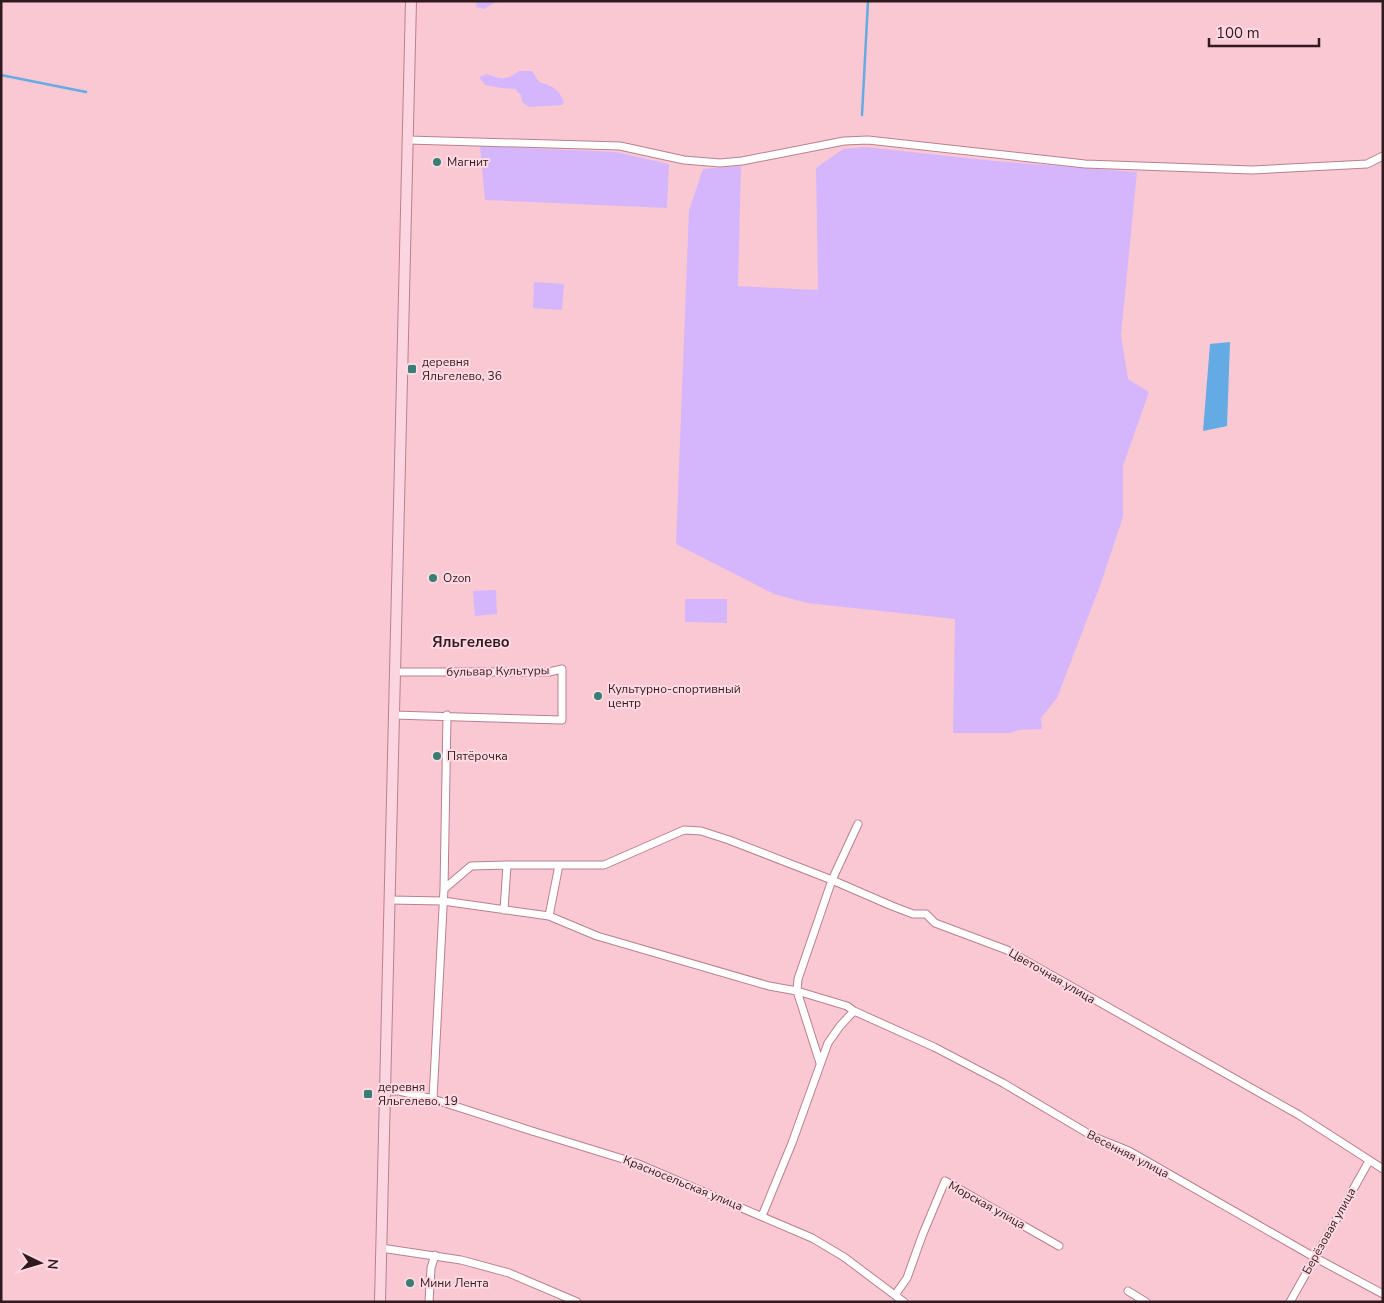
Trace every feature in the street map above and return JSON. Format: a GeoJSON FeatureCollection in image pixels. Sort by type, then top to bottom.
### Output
{"type":"FeatureCollection","features":[{"type":"Feature","properties":{"kind":"main road"},"geometry":{"type":"LineString","coordinates":[[380,1302],[411,1]]}},
{"type":"Feature","properties":{"kind":"street"},"geometry":{"type":"LineString","coordinates":[[408,140],[620,146],[684,160],[720,163],[742,161],[844,141],[868,140],[1085,164],[1252,170],[1367,164],[1383,156]]}},
{"type":"Feature","properties":{"kind":"street","name":"бульвар Культуры"},"geometry":{"type":"LineString","coordinates":[[393,715],[447,715],[562,720],[562,669],[549,672],[394,672]]}},
{"type":"Feature","properties":{"kind":"street"},"geometry":{"type":"LineString","coordinates":[[433,1099],[444,889],[447,715]]}},
{"type":"Feature","properties":{"kind":"street"},"geometry":{"type":"LineString","coordinates":[[820,1063],[797,991],[798,979],[832,880],[858,824]]}},
{"type":"Feature","properties":{"kind":"street","name":"Цветочная улица"},"geometry":{"type":"LineString","coordinates":[[444,889],[471,866],[604,865],[684,830],[701,831],[832,880],[913,914],[926,914],[935,923],[1007,950],[1298,1115],[1383,1169]]}},
{"type":"Feature","properties":{"kind":"street"},"geometry":{"type":"LineString","coordinates":[[504,910],[507,865]]}},
{"type":"Feature","properties":{"kind":"street"},"geometry":{"type":"LineString","coordinates":[[548,916],[559,865]]}},
{"type":"Feature","properties":{"kind":"street","name":"Весенняя улица"},"geometry":{"type":"LineString","coordinates":[[390,900],[443,901],[548,916],[597,936],[769,986],[797,991],[847,1006],[1004,1083],[1094,1137],[1129,1151],[1314,1257],[1383,1294]]}},
{"type":"Feature","properties":{"kind":"street"},"geometry":{"type":"LineString","coordinates":[[762,1216],[792,1143],[828,1043],[843,1022],[854,1011]]}},
{"type":"Feature","properties":{"kind":"street","name":"Красносельская улица"},"geometry":{"type":"LineString","coordinates":[[385,1090],[399,1091],[433,1099],[636,1163],[812,1238],[844,1257],[904,1302]]}},
{"type":"Feature","properties":{"kind":"street","name":"Берёзовая улица"},"geometry":{"type":"LineString","coordinates":[[1290,1302],[1369,1161]]}},
{"type":"Feature","properties":{"kind":"street","name":"Морская улица"},"geometry":{"type":"LineString","coordinates":[[895,1295],[907,1278],[945,1181],[1059,1246]]}},
{"type":"Feature","properties":{"kind":"street"},"geometry":{"type":"LineString","coordinates":[[381,1248],[461,1260],[509,1273],[577,1302]]}},
{"type":"Feature","properties":{"kind":"street"},"geometry":{"type":"LineString","coordinates":[[430,1302],[432,1268],[435,1255]]}},
{"type":"Feature","properties":{"kind":"street"},"geometry":{"type":"LineString","coordinates":[[1128,1291],[1146,1302]]}},
{"type":"Feature","properties":{"kind":"shaded area"},"geometry":{"type":"Polygon","coordinates":[[[477,1],[498,1],[484,9],[476,7],[477,1]]]}},
{"type":"Feature","properties":{"kind":"shaded area"},"geometry":{"type":"Polygon","coordinates":[[[519,71],[532,71],[539,82],[555,89],[564,102],[562,105],[529,107],[522,102],[521,95],[515,89],[485,85],[479,77],[487,74],[504,78],[519,71]]]}},
{"type":"Feature","properties":{"kind":"shaded area"},"geometry":{"type":"Polygon","coordinates":[[[480,146],[616,152],[669,164],[667,208],[485,200],[480,146]]]}},
{"type":"Feature","properties":{"kind":"shaded area"},"geometry":{"type":"Polygon","coordinates":[[[865,147],[995,161],[1137,172],[1121,335],[1128,379],[1149,392],[1123,466],[1123,517],[1101,583],[1057,698],[1041,718],[1042,729],[1019,730],[1010,733],[953,733],[955,619],[807,603],[774,594],[676,544],[689,210],[703,169],[741,166],[738,286],[818,290],[816,168],[843,149],[865,147]]]}},
{"type":"Feature","properties":{"kind":"shaded area"},"geometry":{"type":"Polygon","coordinates":[[[534,282],[564,284],[562,310],[533,308],[534,282]]]}},
{"type":"Feature","properties":{"kind":"shaded area"},"geometry":{"type":"Polygon","coordinates":[[[496,590],[497,614],[475,616],[473,591],[496,590]]]}},
{"type":"Feature","properties":{"kind":"shaded area"},"geometry":{"type":"Polygon","coordinates":[[[685,599],[727,599],[727,623],[685,622],[685,599]]]}},
{"type":"Feature","properties":{"kind":"water"},"geometry":{"type":"Polygon","coordinates":[[[1230,342],[1227,426],[1203,431],[1210,344],[1230,342]]]}},
{"type":"Feature","properties":{"kind":"waterway"},"geometry":{"type":"LineString","coordinates":[[862,115],[868,1]]}},
{"type":"Feature","properties":{"kind":"waterway"},"geometry":{"type":"LineString","coordinates":[[1,75],[86,92]]}},
{"type":"Feature","properties":{"kind":"place","name":"Магнит"},"geometry":{"type":"Point","coordinates":[437,162]}},
{"type":"Feature","properties":{"kind":"place","name":"деревня Яльгелево, 36"},"geometry":{"type":"Point","coordinates":[412,369]}},
{"type":"Feature","properties":{"kind":"place","name":"Ozon"},"geometry":{"type":"Point","coordinates":[433,578]}},
{"type":"Feature","properties":{"kind":"place","name":"Культурно-спортивный центр"},"geometry":{"type":"Point","coordinates":[598,696]}},
{"type":"Feature","properties":{"kind":"place","name":"Пятёрочка"},"geometry":{"type":"Point","coordinates":[437,756]}},
{"type":"Feature","properties":{"kind":"place","name":"деревня Яльгелево, 19"},"geometry":{"type":"Point","coordinates":[368,1094]}},
{"type":"Feature","properties":{"kind":"place","name":"Мини Лента"},"geometry":{"type":"Point","coordinates":[410,1283]}},
{"type":"Feature","properties":{"kind":"district","name":"Яльгелево"},"geometry":{"type":"Point","coordinates":[471,642]}}]}
